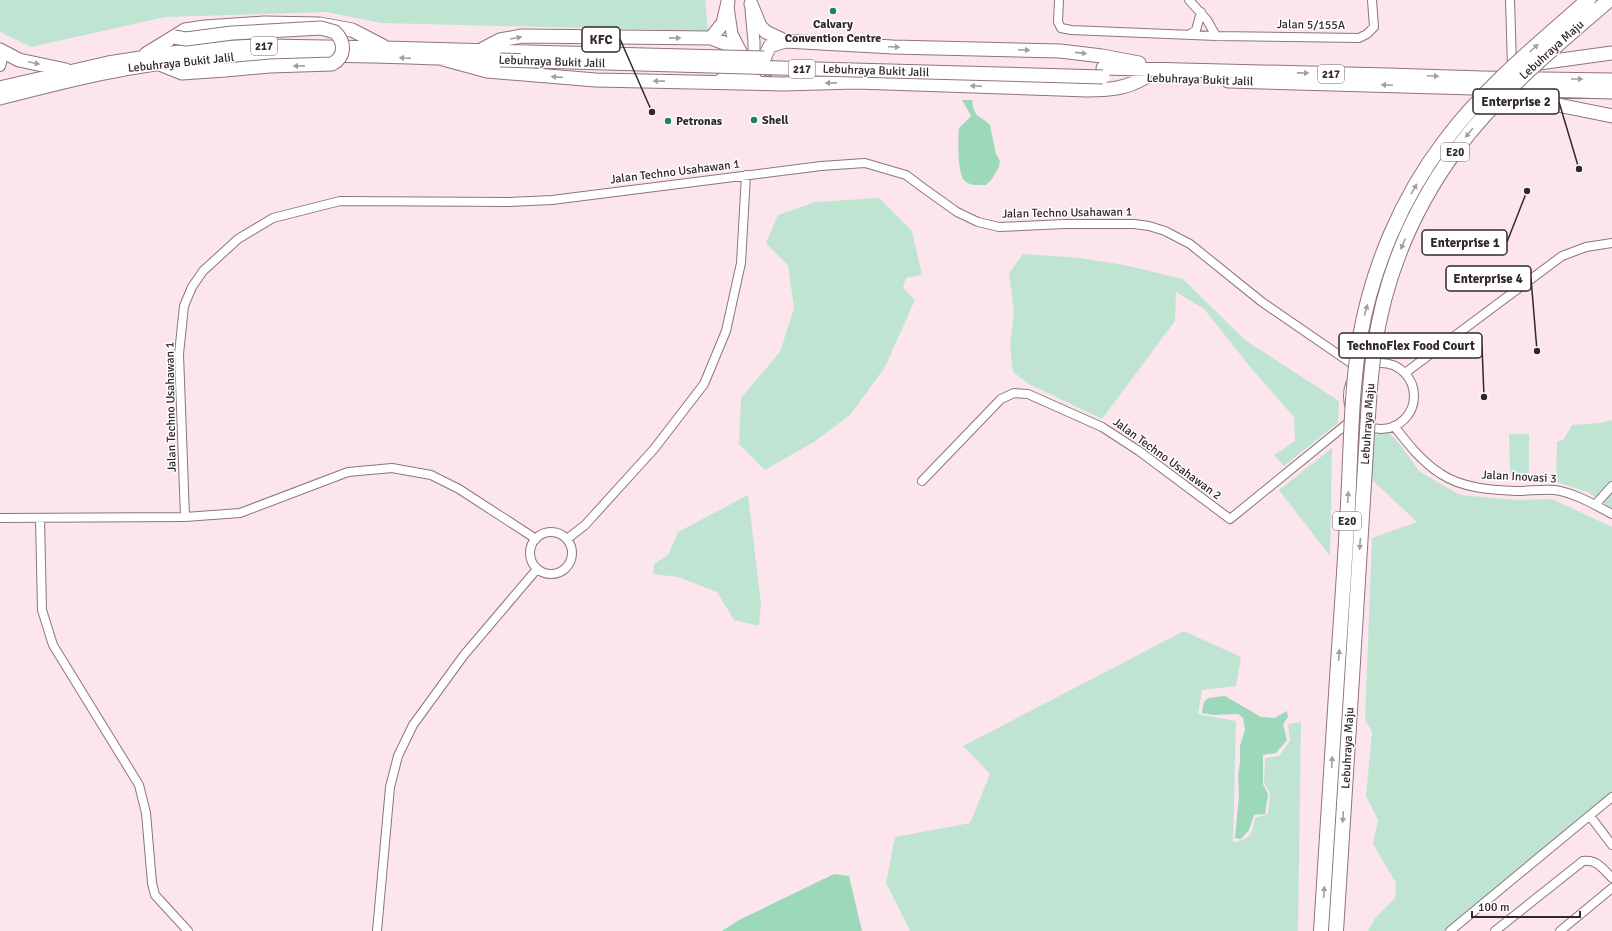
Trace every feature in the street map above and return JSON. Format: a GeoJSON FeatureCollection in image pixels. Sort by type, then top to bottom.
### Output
{"type":"FeatureCollection","features":[{"type":"Feature","properties":{"kind":"highway","name":"Lebuhraya Maju"},"geometry":{"type":"LineString","coordinates":[[1321,931],[1354,392],[1360,335],[1372,289],[1381,260],[1394,228],[1413,191],[1443,143],[1461,120],[1525,56],[1588,0]]}},
{"type":"Feature","properties":{"kind":"highway","name":"Lebuhraya Maju"},"geometry":{"type":"LineString","coordinates":[[1336,931],[1374,352],[1386,291],[1408,232],[1428,193],[1468,134],[1519,79],[1609,0]]}},
{"type":"Feature","properties":{"kind":"highway"},"geometry":{"type":"LineString","coordinates":[[710,38],[717,32],[724,19],[727,1]]}},
{"type":"Feature","properties":{"kind":"highway"},"geometry":{"type":"LineString","coordinates":[[750,2],[760,26],[766,32],[786,41]]}},
{"type":"Feature","properties":{"kind":"highway"},"geometry":{"type":"LineString","coordinates":[[142,57],[185,30],[205,27],[264,23],[320,24],[352,30],[386,48]]}},
{"type":"Feature","properties":{"kind":"highway"},"geometry":{"type":"LineString","coordinates":[[160,64],[182,73],[270,66],[332,64],[338,60],[341,55],[342,42],[335,32],[322,28],[232,33],[186,39],[174,37]]}},
{"type":"Feature","properties":{"kind":"highway"},"geometry":{"type":"LineString","coordinates":[[479,50],[500,40],[522,36],[710,38],[732,46],[740,57],[736,69],[718,82]]}},
{"type":"Feature","properties":{"kind":"highway"},"geometry":{"type":"LineString","coordinates":[[783,84],[769,72],[764,58],[770,46],[786,41],[893,47],[1060,51],[1102,56],[1180,71]]}},
{"type":"Feature","properties":{"kind":"highway","name":"Lebuhraya Bukit Jalil"},"geometry":{"type":"LineString","coordinates":[[0,88],[70,71],[142,57],[233,47],[265,46],[479,50],[1103,72],[1144,78],[1388,85],[1612,80]]}},
{"type":"Feature","properties":{"kind":"highway"},"geometry":{"type":"LineString","coordinates":[[0,50],[19,60],[70,71]]}},
{"type":"Feature","properties":{"kind":"highway"},"geometry":{"type":"LineString","coordinates":[[1482,84],[1512,66],[1612,53]]}},
{"type":"Feature","properties":{"kind":"highway","name":"Lebuhraya Bukit Jalil"},"geometry":{"type":"LineString","coordinates":[[0,98],[111,72],[160,64],[191,60],[264,56],[1103,72],[1180,71],[1388,75],[1482,84],[1612,92]]}},
{"type":"Feature","properties":{"kind":"highway"},"geometry":{"type":"LineString","coordinates":[[443,59],[487,72],[596,80],[732,82],[760,84],[856,82],[1113,90],[1132,85],[1144,78]]}},
{"type":"Feature","properties":{"kind":"highway"},"geometry":{"type":"LineString","coordinates":[[1482,84],[1612,116]]}},
{"type":"Feature","properties":{"kind":"main road"},"geometry":{"type":"LineString","coordinates":[[727,1],[732,34],[754,77],[760,84]]}},
{"type":"Feature","properties":{"kind":"main road"},"geometry":{"type":"LineString","coordinates":[[732,82],[742,77],[754,51],[750,2]]}},
{"type":"Feature","properties":{"kind":"main road"},"geometry":{"type":"LineString","coordinates":[[732,34],[740,38],[747,38],[751,37],[753,31]]}},
{"type":"Feature","properties":{"kind":"street","name":"Jalan 5/155A"},"geometry":{"type":"LineString","coordinates":[[1059,0],[1058,22],[1061,28],[1216,36],[1359,38],[1367,34],[1374,27],[1372,0]]}},
{"type":"Feature","properties":{"kind":"street"},"geometry":{"type":"LineString","coordinates":[[1189,0],[1201,12],[1216,36]]}},
{"type":"Feature","properties":{"kind":"street"},"geometry":{"type":"LineString","coordinates":[[1510,0],[1512,66]]}},
{"type":"Feature","properties":{"kind":"street"},"geometry":{"type":"LineString","coordinates":[[1189,34],[1196,30],[1201,12]]}},
{"type":"Feature","properties":{"kind":"street"},"geometry":{"type":"LineString","coordinates":[[0,55],[2,59],[0,66]]}},
{"type":"Feature","properties":{"kind":"street","name":"Jalan Techno Usahawan 1"},"geometry":{"type":"LineString","coordinates":[[185,517],[179,354],[184,306],[192,287],[203,271],[238,239],[273,218],[340,201],[509,202],[552,200],[746,175],[865,163],[906,175],[957,212],[978,222],[999,227],[1065,224],[1134,224],[1149,226],[1165,231],[1190,244],[1262,302],[1360,370]]}},
{"type":"Feature","properties":{"kind":"street"},"geometry":{"type":"LineString","coordinates":[[567,539],[585,525],[654,449],[704,384],[726,331],[741,263],[746,175]]}},
{"type":"Feature","properties":{"kind":"street"},"geometry":{"type":"LineString","coordinates":[[1405,373],[1562,256],[1586,247],[1612,244]]}},
{"type":"Feature","properties":{"kind":"street"},"geometry":{"type":"LineString","coordinates":[[1383,363],[1397,367],[1405,373],[1412,385],[1414,399],[1406,418],[1388,428],[1373,428],[1366,426],[1355,417],[1350,410],[1347,393],[1351,380],[1360,370],[1368,365],[1383,363]]}},
{"type":"Feature","properties":{"kind":"street","name":"Jalan Techno Usahawan 2"},"geometry":{"type":"LineString","coordinates":[[922,481],[1001,399],[1014,393],[1028,394],[1102,427],[1139,451],[1230,519],[1337,434],[1355,417]]}},
{"type":"Feature","properties":{"kind":"street","name":"Jalan Inovasi 3"},"geometry":{"type":"LineString","coordinates":[[1394,426],[1426,462],[1442,475],[1456,482],[1470,486],[1516,491],[1557,490],[1595,504],[1612,514]]}},
{"type":"Feature","properties":{"kind":"street"},"geometry":{"type":"LineString","coordinates":[[0,518],[185,517],[240,513],[348,472],[392,468],[431,475],[459,489],[536,539]]}},
{"type":"Feature","properties":{"kind":"street"},"geometry":{"type":"LineString","coordinates":[[1595,504],[1612,486]]}},
{"type":"Feature","properties":{"kind":"street"},"geometry":{"type":"LineString","coordinates":[[40,518],[42,610],[49,634],[53,645],[139,785],[146,813],[152,883],[155,895],[188,931]]}},
{"type":"Feature","properties":{"kind":"street"},"geometry":{"type":"LineString","coordinates":[[548,533],[561,535],[567,539],[572,552],[572,559],[569,565],[557,574],[543,573],[537,569],[533,564],[530,551],[536,539],[548,533]]}},
{"type":"Feature","properties":{"kind":"street"},"geometry":{"type":"LineString","coordinates":[[377,931],[390,786],[398,756],[413,725],[464,655],[537,569]]}},
{"type":"Feature","properties":{"kind":"street"},"geometry":{"type":"LineString","coordinates":[[1450,931],[1612,797]]}},
{"type":"Feature","properties":{"kind":"street"},"geometry":{"type":"LineString","coordinates":[[1590,816],[1612,845]]}},
{"type":"Feature","properties":{"kind":"street"},"geometry":{"type":"LineString","coordinates":[[1496,931],[1583,861],[1590,860],[1596,862],[1612,878]]}},
{"type":"Feature","properties":{"kind":"street"},"geometry":{"type":"LineString","coordinates":[[1560,931],[1612,888]]}},
{"type":"Feature","properties":{"kind":"shaded area"},"geometry":{"type":"Polygon","coordinates":[[[0,0],[705,0],[708,31],[381,23],[326,12],[165,17],[31,47],[0,32],[0,0]]]}},
{"type":"Feature","properties":{"kind":"shaded area"},"geometry":{"type":"Polygon","coordinates":[[[962,100],[972,100],[976,114],[990,125],[996,154],[1000,161],[999,167],[992,179],[986,185],[969,184],[962,177],[959,164],[959,128],[971,116],[962,100]]]}},
{"type":"Feature","properties":{"kind":"shaded area"},"geometry":{"type":"Polygon","coordinates":[[[879,198],[912,231],[922,275],[906,278],[903,288],[915,300],[885,367],[851,414],[814,442],[765,470],[739,444],[741,398],[780,352],[794,308],[788,265],[766,243],[778,215],[815,202],[879,198]]]}},
{"type":"Feature","properties":{"kind":"shaded area"},"geometry":{"type":"Polygon","coordinates":[[[1023,254],[1081,258],[1124,265],[1183,279],[1245,340],[1339,401],[1338,423],[1284,466],[1274,455],[1295,441],[1294,417],[1251,368],[1204,309],[1176,292],[1175,321],[1102,419],[1029,384],[1013,372],[1010,345],[1014,313],[1009,273],[1023,254]]]}},
{"type":"Feature","properties":{"kind":"shaded area"},"geometry":{"type":"Polygon","coordinates":[[[1612,420],[1612,509],[1588,492],[1556,482],[1557,442],[1564,439],[1572,425],[1599,423],[1612,420]]]}},
{"type":"Feature","properties":{"kind":"shaded area"},"geometry":{"type":"Polygon","coordinates":[[[1388,432],[1398,442],[1420,472],[1460,495],[1518,500],[1552,499],[1612,527],[1612,797],[1444,931],[1368,931],[1375,918],[1395,898],[1396,883],[1373,844],[1378,820],[1366,796],[1372,732],[1365,720],[1372,538],[1417,522],[1370,478],[1373,433],[1388,432]]]}},
{"type":"Feature","properties":{"kind":"shaded area"},"geometry":{"type":"Polygon","coordinates":[[[1509,434],[1529,434],[1529,473],[1510,473],[1509,434]]]}},
{"type":"Feature","properties":{"kind":"shaded area"},"geometry":{"type":"Polygon","coordinates":[[[1332,448],[1330,556],[1279,490],[1332,448]]]}},
{"type":"Feature","properties":{"kind":"shaded area"},"geometry":{"type":"Polygon","coordinates":[[[748,495],[761,604],[759,626],[734,620],[717,592],[678,577],[653,574],[654,564],[668,555],[678,532],[748,495]]]}},
{"type":"Feature","properties":{"kind":"shaded area"},"geometry":{"type":"Polygon","coordinates":[[[1184,631],[1241,657],[1236,686],[1202,690],[1198,714],[1236,721],[1233,842],[1247,838],[1253,828],[1255,818],[1268,814],[1270,793],[1264,783],[1265,758],[1279,756],[1290,741],[1288,724],[1301,722],[1298,931],[910,931],[886,883],[895,837],[970,823],[990,774],[963,746],[1184,631]]]}},
{"type":"Feature","properties":{"kind":"shaded area"},"geometry":{"type":"Polygon","coordinates":[[[1225,696],[1261,717],[1274,718],[1287,711],[1288,717],[1283,724],[1287,740],[1276,753],[1263,755],[1263,784],[1268,794],[1265,814],[1254,815],[1249,830],[1241,839],[1235,838],[1239,796],[1238,776],[1240,746],[1245,730],[1243,718],[1238,714],[1214,715],[1202,713],[1204,703],[1208,698],[1225,696]]]}},
{"type":"Feature","properties":{"kind":"shaded area"},"geometry":{"type":"Polygon","coordinates":[[[834,874],[849,876],[862,931],[722,931],[739,920],[834,874]]]}},
{"type":"Feature","properties":{"kind":"place","name":"Calvary Convention Centre"},"geometry":{"type":"Point","coordinates":[833,11]}},
{"type":"Feature","properties":{"kind":"place","name":"KFC"},"geometry":{"type":"Point","coordinates":[652,112]}},
{"type":"Feature","properties":{"kind":"place","name":"Shell"},"geometry":{"type":"Point","coordinates":[754,120]}},
{"type":"Feature","properties":{"kind":"place","name":"Petronas"},"geometry":{"type":"Point","coordinates":[668,121]}},
{"type":"Feature","properties":{"kind":"place","name":"Enterprise 2"},"geometry":{"type":"Point","coordinates":[1579,169]}},
{"type":"Feature","properties":{"kind":"place","name":"Enterprise 1"},"geometry":{"type":"Point","coordinates":[1527,191]}},
{"type":"Feature","properties":{"kind":"place","name":"Enterprise 4"},"geometry":{"type":"Point","coordinates":[1537,351]}},
{"type":"Feature","properties":{"kind":"place","name":"TechnoFlex Food Court"},"geometry":{"type":"Point","coordinates":[1484,397]}}]}
